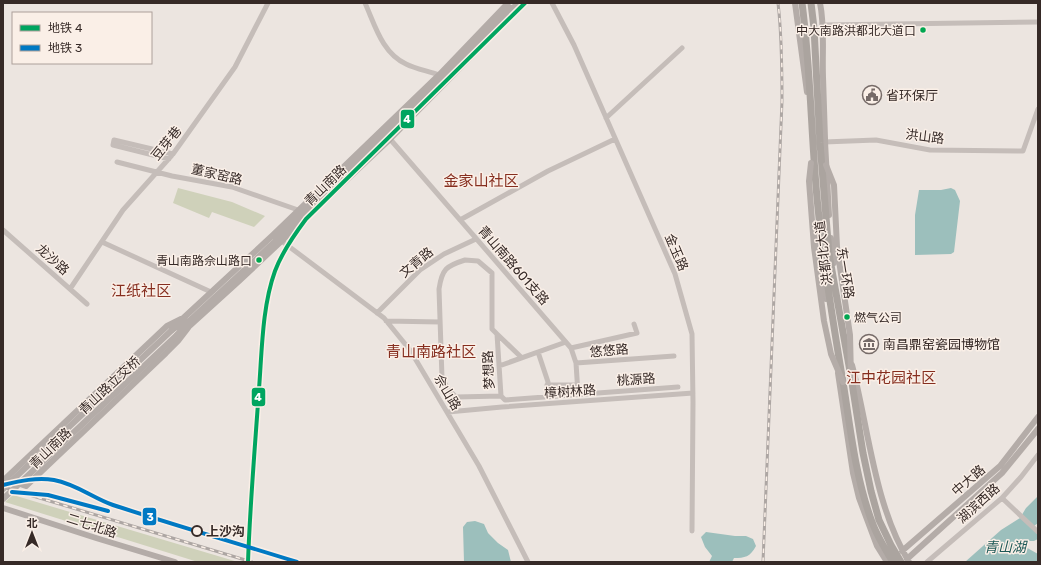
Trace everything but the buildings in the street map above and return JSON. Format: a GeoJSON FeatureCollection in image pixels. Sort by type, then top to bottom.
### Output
{"type":"FeatureCollection","features":[{"type":"Feature","properties":{"kind":"highway","name":"东一环路"},"geometry":{"type":"LineString","coordinates":[[802,3],[823,256],[855,456],[863,494],[872,522],[893,562]]}},
{"type":"Feature","properties":{"kind":"highway","name":"东一环路"},"geometry":{"type":"LineString","coordinates":[[811,3],[814,28],[820,143],[830,254],[863,453],[871,492],[879,520],[891,545],[906,561]]}},
{"type":"Feature","properties":{"kind":"main road","name":"青山南路"},"geometry":{"type":"LineString","coordinates":[[172,330],[181,319],[211,292],[277,238],[304,213],[508,3]]}},
{"type":"Feature","properties":{"kind":"main road"},"geometry":{"type":"LineString","coordinates":[[304,213],[425,100],[516,3]]}},
{"type":"Feature","properties":{"kind":"main road","name":"青山南路"},"geometry":{"type":"LineString","coordinates":[[181,319],[167,326],[5,479],[26,486],[166,353],[188,328],[277,238],[390,139],[524,3]]}},
{"type":"Feature","properties":{"kind":"main road","name":"洪都北大道"},"geometry":{"type":"LineString","coordinates":[[795,3],[807,92],[818,253],[853,473],[859,498],[877,546],[886,562]]}},
{"type":"Feature","properties":{"kind":"main road","name":"洪都北大道"},"geometry":{"type":"LineString","coordinates":[[820,3],[823,25],[824,142],[833,260],[849,354],[861,399],[875,474],[884,503],[906,561]]}},
{"type":"Feature","properties":{"kind":"main road"},"geometry":{"type":"LineString","coordinates":[[811,163],[809,181],[814,247],[824,321],[831,354],[843,382]]}},
{"type":"Feature","properties":{"kind":"main road"},"geometry":{"type":"LineString","coordinates":[[826,165],[834,185],[837,247],[850,334],[851,377]]}},
{"type":"Feature","properties":{"kind":"main road"},"geometry":{"type":"LineString","coordinates":[[172,330],[277,238]]}},
{"type":"Feature","properties":{"kind":"main road"},"geometry":{"type":"LineString","coordinates":[[177,335],[185,325],[277,238]]}},
{"type":"Feature","properties":{"kind":"main road","name":"青山南路"},"geometry":{"type":"LineString","coordinates":[[177,335],[188,328]]}},
{"type":"Feature","properties":{"kind":"main road","name":"青山路立交桥"},"geometry":{"type":"LineString","coordinates":[[3,489],[172,330]]}},
{"type":"Feature","properties":{"kind":"main road","name":"青山路立交桥"},"geometry":{"type":"LineString","coordinates":[[3,499],[177,335]]}},
{"type":"Feature","properties":{"kind":"main road","name":"中大路"},"geometry":{"type":"LineString","coordinates":[[902,551],[1000,466],[1038,417]]}},
{"type":"Feature","properties":{"kind":"main road","name":"中大路"},"geometry":{"type":"LineString","coordinates":[[906,561],[1002,473],[1038,429]]}},
{"type":"Feature","properties":{"kind":"main road","name":"二七北路"},"geometry":{"type":"LineString","coordinates":[[3,508],[175,562]]}},
{"type":"Feature","properties":{"kind":"street","name":"豆芽巷"},"geometry":{"type":"LineString","coordinates":[[70,289],[123,210],[173,154],[235,67],[268,3]]}},
{"type":"Feature","properties":{"kind":"street"},"geometry":{"type":"LineString","coordinates":[[365,3],[383,42],[391,54],[405,64],[439,75]]}},
{"type":"Feature","properties":{"kind":"street","name":"金玉路"},"geometry":{"type":"LineString","coordinates":[[552,3],[574,45],[675,274],[692,334],[692,531]]}},
{"type":"Feature","properties":{"kind":"street"},"geometry":{"type":"LineString","coordinates":[[823,25],[1038,22]]}},
{"type":"Feature","properties":{"kind":"street"},"geometry":{"type":"LineString","coordinates":[[606,118],[682,48]]}},
{"type":"Feature","properties":{"kind":"street","name":"洪山路"},"geometry":{"type":"LineString","coordinates":[[824,142],[876,140],[930,150],[1023,151],[1038,109]]}},
{"type":"Feature","properties":{"kind":"street","name":"青山南路601支路"},"geometry":{"type":"LineString","coordinates":[[390,139],[571,348]]}},
{"type":"Feature","properties":{"kind":"street"},"geometry":{"type":"LineString","coordinates":[[460,220],[548,171],[615,139]]}},
{"type":"Feature","properties":{"kind":"street"},"geometry":{"type":"LineString","coordinates":[[169,159],[113,145],[114,140],[173,154]]}},
{"type":"Feature","properties":{"kind":"street","name":"董家窑路"},"geometry":{"type":"LineString","coordinates":[[117,162],[156,172],[232,187],[304,213]]}},
{"type":"Feature","properties":{"kind":"street","name":"龙沙路"},"geometry":{"type":"LineString","coordinates":[[3,230],[87,304]]}},
{"type":"Feature","properties":{"kind":"street","name":"佘山路"},"geometry":{"type":"LineString","coordinates":[[277,238],[386,320],[410,350],[448,412],[492,491],[528,562]]}},
{"type":"Feature","properties":{"kind":"street","name":"文青路"},"geometry":{"type":"LineString","coordinates":[[377,313],[420,270],[444,254],[476,239]]}},
{"type":"Feature","properties":{"kind":"street"},"geometry":{"type":"LineString","coordinates":[[102,242],[211,292]]}},
{"type":"Feature","properties":{"kind":"street","name":"梦想路"},"geometry":{"type":"LineString","coordinates":[[465,260],[478,261],[492,273],[492,329],[497,334],[501,396],[456,396],[448,389],[442,378],[440,288],[441,277],[445,268],[465,260]]}},
{"type":"Feature","properties":{"kind":"street"},"geometry":{"type":"LineString","coordinates":[[386,320],[440,322]]}},
{"type":"Feature","properties":{"kind":"street"},"geometry":{"type":"LineString","coordinates":[[576,364],[571,348],[637,333],[634,324]]}},
{"type":"Feature","properties":{"kind":"street"},"geometry":{"type":"LineString","coordinates":[[497,334],[521,357]]}},
{"type":"Feature","properties":{"kind":"street"},"geometry":{"type":"LineString","coordinates":[[499,366],[566,342]]}},
{"type":"Feature","properties":{"kind":"street"},"geometry":{"type":"LineString","coordinates":[[538,352],[548,382],[546,397]]}},
{"type":"Feature","properties":{"kind":"street","name":"悠悠路"},"geometry":{"type":"LineString","coordinates":[[578,394],[576,364],[674,356]]}},
{"type":"Feature","properties":{"kind":"street"},"geometry":{"type":"LineString","coordinates":[[547,385],[578,385]]}},
{"type":"Feature","properties":{"kind":"street","name":"桃源路"},"geometry":{"type":"LineString","coordinates":[[501,396],[505,400],[678,387]]}},
{"type":"Feature","properties":{"kind":"street","name":"樟树林路"},"geometry":{"type":"LineString","coordinates":[[448,412],[693,393]]}},
{"type":"Feature","properties":{"kind":"street"},"geometry":{"type":"LineString","coordinates":[[501,396],[502,407]]}},
{"type":"Feature","properties":{"kind":"street","name":"湖滨西路"},"geometry":{"type":"LineString","coordinates":[[927,562],[1002,498],[1021,477],[1038,454]]}},
{"type":"Feature","properties":{"kind":"street"},"geometry":{"type":"LineString","coordinates":[[1002,498],[1038,532]]}},
{"type":"Feature","properties":{"kind":"green space"},"geometry":{"type":"Polygon","coordinates":[[[178,188],[232,202],[265,216],[254,227],[212,212],[209,218],[173,203],[178,188]]]}},
{"type":"Feature","properties":{"kind":"green space"},"geometry":{"type":"Polygon","coordinates":[[[13,495],[238,562],[198,562],[5,502],[13,495]]]}},
{"type":"Feature","properties":{"kind":"water"},"geometry":{"type":"Polygon","coordinates":[[[951,188],[955,190],[960,201],[954,252],[951,254],[915,255],[915,215],[919,190],[941,190],[951,188]]]}},
{"type":"Feature","properties":{"kind":"water","name":"青山湖"},"geometry":{"type":"Polygon","coordinates":[[[1038,496],[1038,523],[1034,526],[1038,539],[1034,541],[1022,541],[1022,545],[1038,554],[1038,562],[965,562],[1001,530],[1020,518],[1026,508],[1038,496]]]}},
{"type":"Feature","properties":{"kind":"water"},"geometry":{"type":"Polygon","coordinates":[[[475,521],[484,524],[488,533],[508,550],[511,562],[464,562],[463,527],[467,522],[475,521]]]}},
{"type":"Feature","properties":{"kind":"water"},"geometry":{"type":"Polygon","coordinates":[[[706,532],[746,536],[753,539],[756,546],[749,555],[741,558],[734,558],[732,562],[709,562],[712,556],[705,547],[701,537],[706,532]]]}},
{"type":"Feature","properties":{"kind":"railway"},"geometry":{"type":"LineString","coordinates":[[763,562],[782,101],[782,64],[778,3]]}},
{"type":"Feature","properties":{"kind":"railway"},"geometry":{"type":"LineString","coordinates":[[3,487],[252,562]]}},
{"type":"Feature","properties":{"kind":"metro line","name":"4"},"geometry":{"type":"LineString","coordinates":[[248,562],[263,329],[267,299],[275,271],[281,257],[306,219],[525,3]]}},
{"type":"Feature","properties":{"kind":"metro line","name":"3"},"geometry":{"type":"LineString","coordinates":[[3,485],[35,479],[48,479],[62,482],[113,505],[297,562]]}},
{"type":"Feature","properties":{"kind":"metro line","name":"3"},"geometry":{"type":"LineString","coordinates":[[12,492],[48,495],[108,511]]}},
{"type":"Feature","properties":{"kind":"place","name":"中大南路洪都北大道口"},"geometry":{"type":"Point","coordinates":[923,30]}},
{"type":"Feature","properties":{"kind":"place","name":"省环保厅"},"geometry":{"type":"Point","coordinates":[872,95]}},
{"type":"Feature","properties":{"kind":"place","name":"青山南路佘山路口"},"geometry":{"type":"Point","coordinates":[259,260]}},
{"type":"Feature","properties":{"kind":"place","name":"燃气公司"},"geometry":{"type":"Point","coordinates":[847,317]}},
{"type":"Feature","properties":{"kind":"place","name":"南昌鼎窑瓷园博物馆"},"geometry":{"type":"Point","coordinates":[869,344]}},
{"type":"Feature","properties":{"kind":"place","name":"上沙沟"},"geometry":{"type":"Point","coordinates":[197,531]}},
{"type":"Feature","properties":{"kind":"district","name":"金家山社区"},"geometry":{"type":"Point","coordinates":[481,181]}},
{"type":"Feature","properties":{"kind":"district","name":"江纸社区"},"geometry":{"type":"Point","coordinates":[141,291]}},
{"type":"Feature","properties":{"kind":"district","name":"青山南路社区"},"geometry":{"type":"Point","coordinates":[431,352]}},
{"type":"Feature","properties":{"kind":"district","name":"江中花园社区"},"geometry":{"type":"Point","coordinates":[891,378]}}]}
